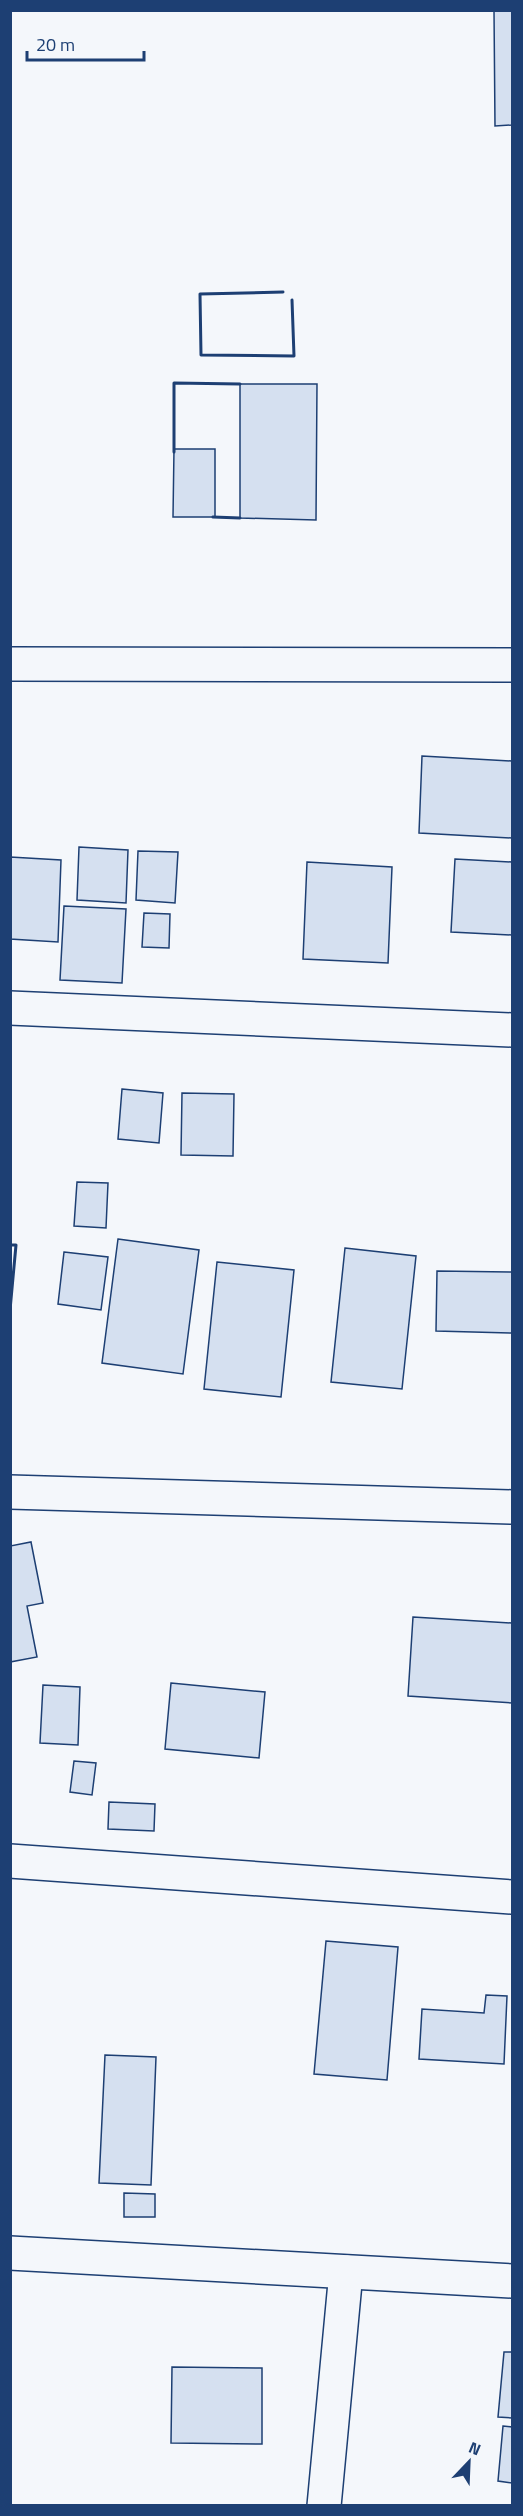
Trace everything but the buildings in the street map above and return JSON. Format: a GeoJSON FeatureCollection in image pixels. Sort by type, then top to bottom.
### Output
{"type":"FeatureCollection","features":[{"type":"Feature","properties":{"kind":"street"},"geometry":{"type":"LineString","coordinates":[[10,664],[513,665]]}},
{"type":"Feature","properties":{"kind":"street"},"geometry":{"type":"LineString","coordinates":[[10,1008],[513,1030]]}},
{"type":"Feature","properties":{"kind":"street"},"geometry":{"type":"LineString","coordinates":[[10,1492],[513,1507]]}},
{"type":"Feature","properties":{"kind":"street"},"geometry":{"type":"LineString","coordinates":[[10,1861],[513,1897]]}},
{"type":"Feature","properties":{"kind":"street"},"geometry":{"type":"LineString","coordinates":[[10,2253],[513,2281]]}},
{"type":"Feature","properties":{"kind":"street"},"geometry":{"type":"LineString","coordinates":[[324,2505],[346,2272]]}},
{"type":"Feature","properties":{"kind":"wall"},"geometry":{"type":"LineString","coordinates":[[283,292],[200,294],[201,355],[294,356],[292,300]]}},
{"type":"Feature","properties":{"kind":"wall"},"geometry":{"type":"LineString","coordinates":[[174,452],[174,383],[240,384]]}},
{"type":"Feature","properties":{"kind":"wall"},"geometry":{"type":"LineString","coordinates":[[213,517],[240,518]]}},
{"type":"Feature","properties":{"kind":"wall"},"geometry":{"type":"LineString","coordinates":[[10,1245],[16,1245],[10,1310]]}}]}
